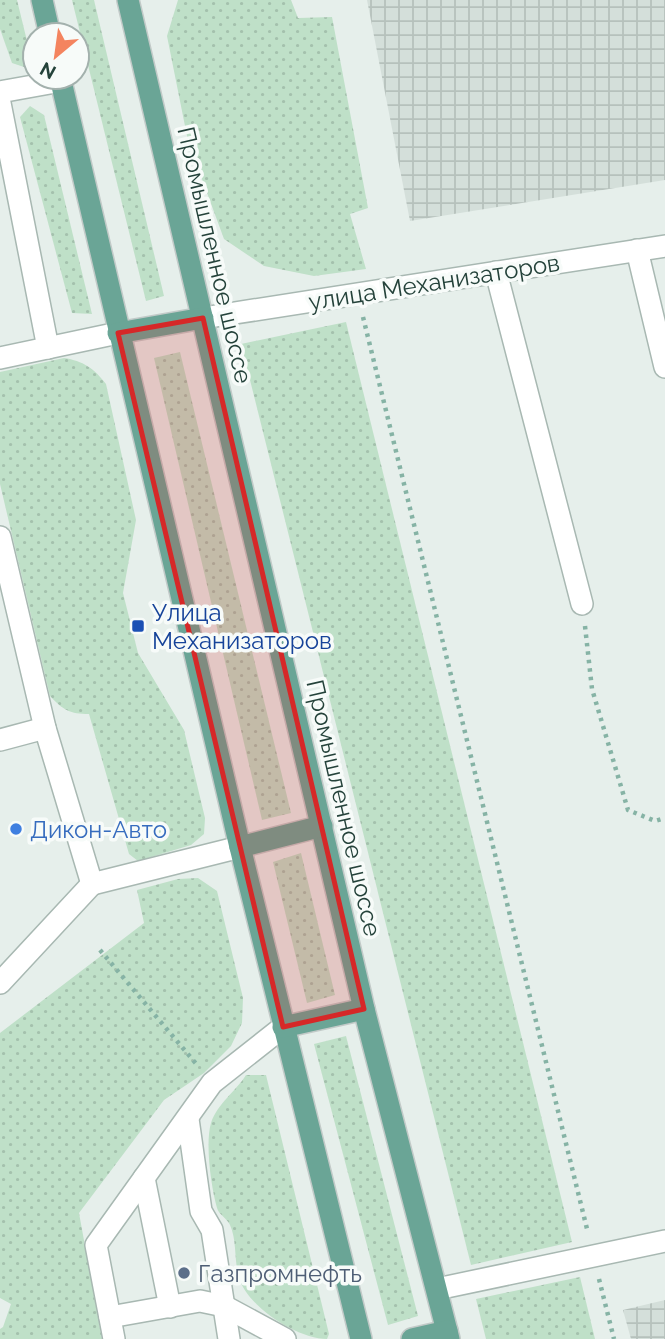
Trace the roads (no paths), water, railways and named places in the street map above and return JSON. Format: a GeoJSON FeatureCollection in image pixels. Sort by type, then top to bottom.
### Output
{"type":"FeatureCollection","features":[{"type":"Feature","properties":{"kind":"main road"},"geometry":{"type":"LineString","coordinates":[[42,0],[47,21]]}},
{"type":"Feature","properties":{"kind":"main road","name":"Промышленное шоссе"},"geometry":{"type":"LineString","coordinates":[[128,0],[364,1009],[448,1335]]}},
{"type":"Feature","properties":{"kind":"main road"},"geometry":{"type":"LineString","coordinates":[[63,91],[283,1027],[361,1339]]}},
{"type":"Feature","properties":{"kind":"main road"},"geometry":{"type":"LineString","coordinates":[[118,332],[202,318]]}},
{"type":"Feature","properties":{"kind":"main road"},"geometry":{"type":"LineString","coordinates":[[240,847],[322,826]]}},
{"type":"Feature","properties":{"kind":"main road"},"geometry":{"type":"LineString","coordinates":[[283,1027],[364,1009]]}},
{"type":"Feature","properties":{"kind":"main road"},"geometry":{"type":"LineString","coordinates":[[412,1339],[448,1335]]}},
{"type":"Feature","properties":{"kind":"street"},"geometry":{"type":"LineString","coordinates":[[0,92],[21,87]]}},
{"type":"Feature","properties":{"kind":"street"},"geometry":{"type":"LineString","coordinates":[[0,103],[48,348]]}},
{"type":"Feature","properties":{"kind":"street","name":"улица Механизаторов"},"geometry":{"type":"LineString","coordinates":[[202,318],[665,246]]}},
{"type":"Feature","properties":{"kind":"street"},"geometry":{"type":"LineString","coordinates":[[637,250],[665,367]]}},
{"type":"Feature","properties":{"kind":"street"},"geometry":{"type":"LineString","coordinates":[[496,272],[583,604]]}},
{"type":"Feature","properties":{"kind":"street"},"geometry":{"type":"LineString","coordinates":[[0,358],[118,332]]}},
{"type":"Feature","properties":{"kind":"street"},"geometry":{"type":"LineString","coordinates":[[0,537],[45,728],[92,884]]}},
{"type":"Feature","properties":{"kind":"street"},"geometry":{"type":"LineString","coordinates":[[0,740],[45,728]]}},
{"type":"Feature","properties":{"kind":"street"},"geometry":{"type":"LineString","coordinates":[[0,983],[92,884],[240,847]]}},
{"type":"Feature","properties":{"kind":"street"},"geometry":{"type":"LineString","coordinates":[[114,1339],[96,1245],[212,1083],[283,1027]]}},
{"type":"Feature","properties":{"kind":"street"},"geometry":{"type":"LineString","coordinates":[[188,1119],[201,1211],[212,1230],[229,1339]]}},
{"type":"Feature","properties":{"kind":"street"},"geometry":{"type":"LineString","coordinates":[[145,1178],[170,1307]]}},
{"type":"Feature","properties":{"kind":"street"},"geometry":{"type":"LineString","coordinates":[[437,1289],[665,1241]]}},
{"type":"Feature","properties":{"kind":"street"},"geometry":{"type":"LineString","coordinates":[[110,1317],[200,1301],[224,1306],[285,1339]]}},
{"type":"Feature","properties":{"kind":"place","name":"Улица Механизаторов"},"geometry":{"type":"Point","coordinates":[138,626]}},
{"type":"Feature","properties":{"kind":"place","name":"Дикон-Авто"},"geometry":{"type":"Point","coordinates":[16,829]}},
{"type":"Feature","properties":{"kind":"place","name":"Газпромнефть"},"geometry":{"type":"Point","coordinates":[184,1273]}}]}
